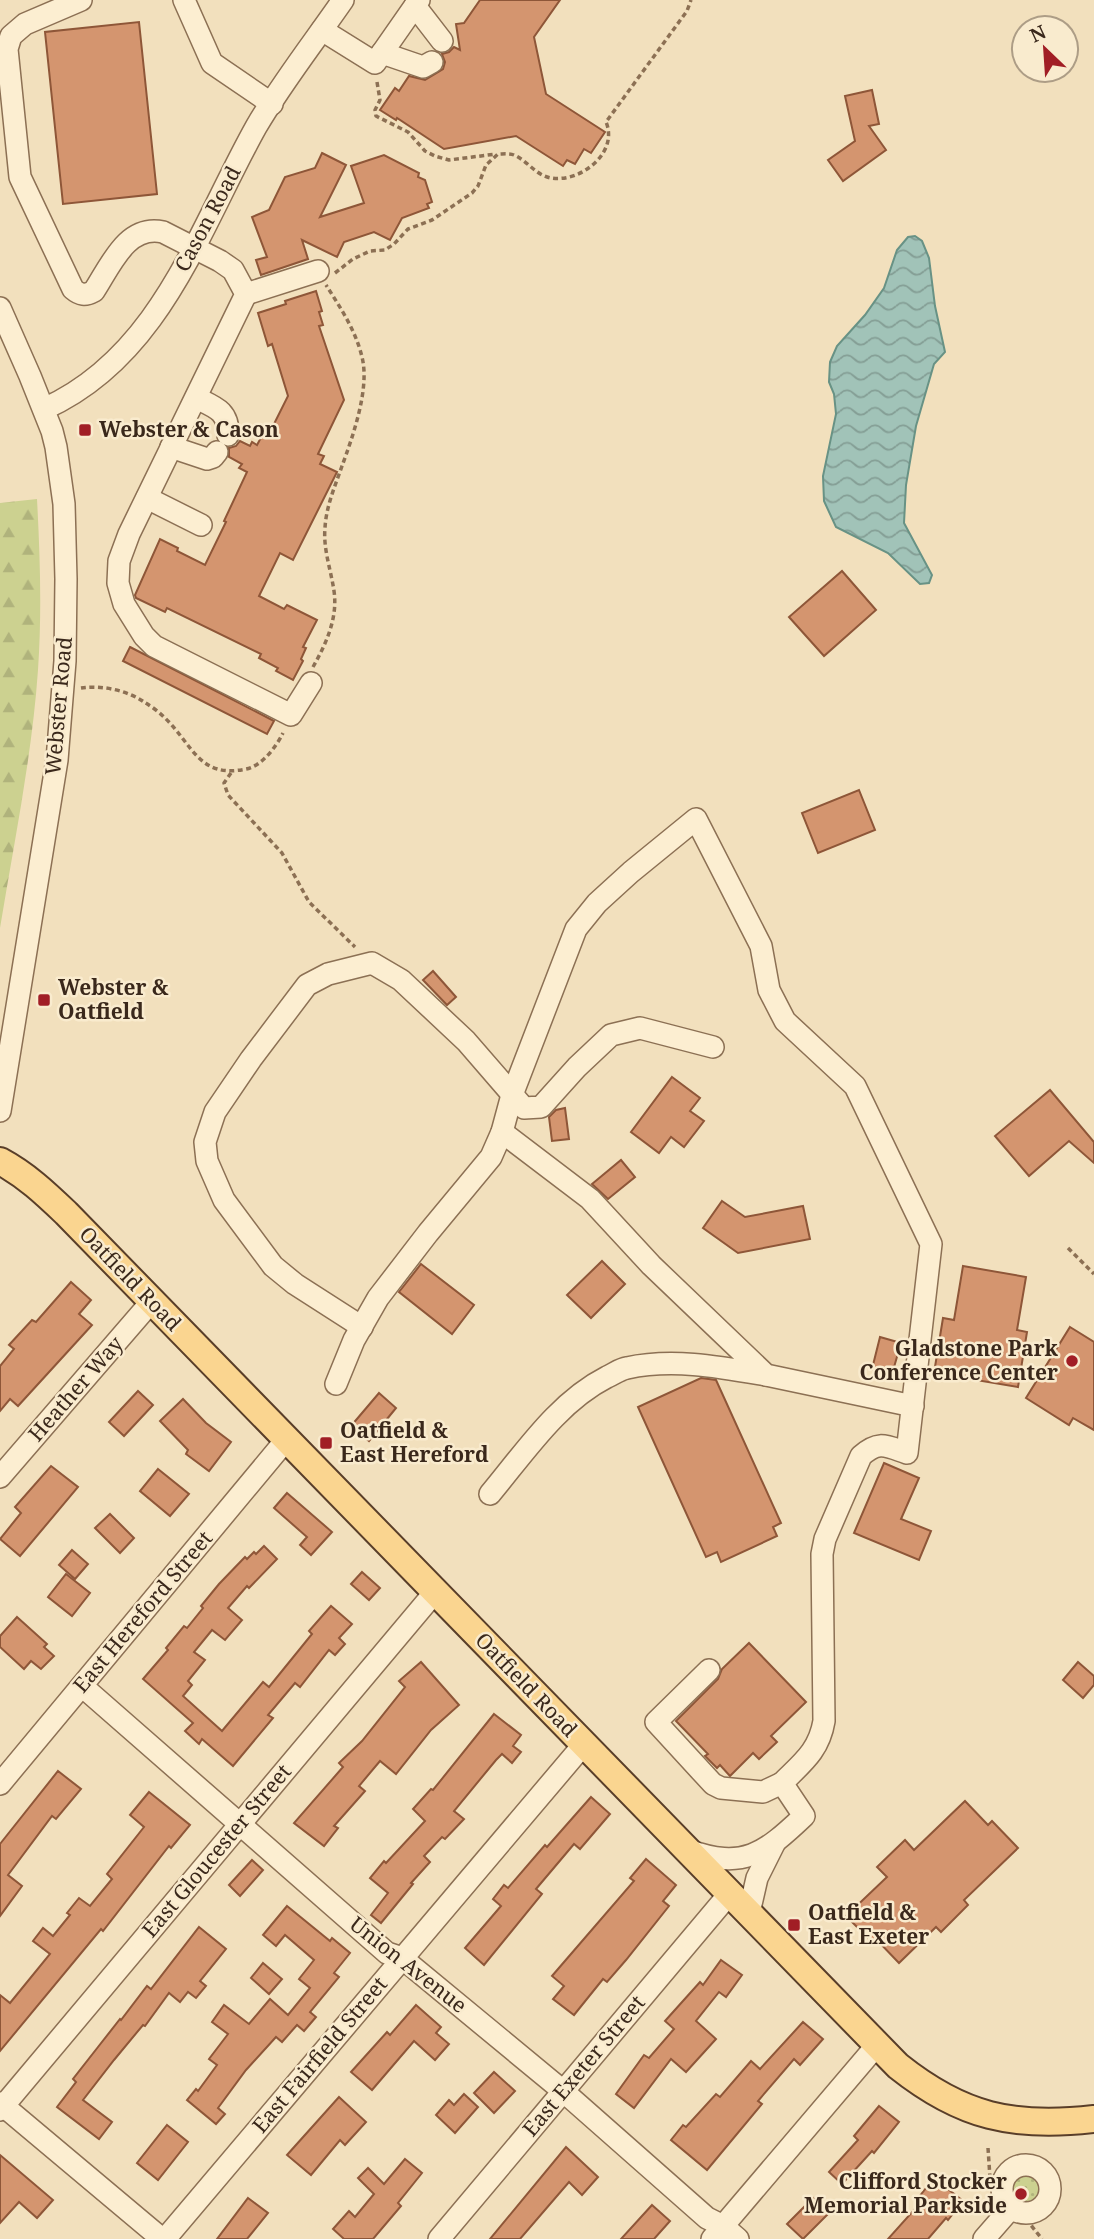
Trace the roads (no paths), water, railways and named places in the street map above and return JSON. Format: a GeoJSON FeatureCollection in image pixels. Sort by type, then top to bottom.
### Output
{"type":"FeatureCollection","features":[{"type":"Feature","properties":{"kind":"main road","name":"Oatfield Road"},"geometry":{"type":"LineString","coordinates":[[0,1161],[39,1187],[898,2066],[928,2089],[961,2106],[990,2116],[1044,2123],[1094,2119]]}},
{"type":"Feature","properties":{"kind":"street"},"geometry":{"type":"LineString","coordinates":[[81,0],[25,24],[11,36],[7,50],[20,177],[73,289],[79,294],[87,295],[93,291],[125,244],[133,236],[153,230],[163,232],[220,261],[233,270],[246,294]]}},
{"type":"Feature","properties":{"kind":"street"},"geometry":{"type":"LineString","coordinates":[[184,0],[212,63],[272,104]]}},
{"type":"Feature","properties":{"kind":"street","name":"Cason Road"},"geometry":{"type":"LineString","coordinates":[[44,409],[93,381],[124,353],[159,307],[195,248],[250,138],[343,0]]}},
{"type":"Feature","properties":{"kind":"street"},"geometry":{"type":"LineString","coordinates":[[378,58],[417,3],[442,41]]}},
{"type":"Feature","properties":{"kind":"street"},"geometry":{"type":"LineString","coordinates":[[322,30],[378,58],[423,67],[432,62]]}},
{"type":"Feature","properties":{"kind":"street"},"geometry":{"type":"LineString","coordinates":[[246,294],[321,277]]}},
{"type":"Feature","properties":{"kind":"street"},"geometry":{"type":"LineString","coordinates":[[246,294],[129,534],[119,561],[118,583],[124,604],[134,622],[154,646],[292,715],[311,683]]}},
{"type":"Feature","properties":{"kind":"street","name":"Webster Road"},"geometry":{"type":"LineString","coordinates":[[0,308],[44,409],[56,447],[64,504],[66,579],[65,661],[57,760],[6,1038],[0,1111]]}},
{"type":"Feature","properties":{"kind":"street"},"geometry":{"type":"LineString","coordinates":[[171,447],[208,460],[223,443],[228,424],[225,416],[217,408],[196,398]]}},
{"type":"Feature","properties":{"kind":"street"},"geometry":{"type":"LineString","coordinates":[[147,498],[201,526]]}},
{"type":"Feature","properties":{"kind":"street"},"geometry":{"type":"LineString","coordinates":[[336,1384],[362,1327],[386,1287],[491,1157],[576,929],[597,903],[696,819],[761,946],[769,990],[785,1021],[855,1086],[931,1244],[907,1453],[881,1444],[870,1448],[861,1456],[825,1539],[822,1555],[822,1735],[817,1748],[782,1783],[764,1792],[721,1788],[713,1784],[656,1722],[709,1670]]}},
{"type":"Feature","properties":{"kind":"street"},"geometry":{"type":"LineString","coordinates":[[362,1327],[295,1284],[273,1266],[224,1200],[207,1161],[205,1142],[215,1112],[307,985],[328,974],[372,963],[401,980],[457,1032],[524,1108],[541,1107],[611,1035],[639,1027],[713,1047]]}},
{"type":"Feature","properties":{"kind":"street"},"geometry":{"type":"LineString","coordinates":[[502,1132],[590,1199],[651,1265],[766,1375]]}},
{"type":"Feature","properties":{"kind":"street","name":"Heather Way"},"geometry":{"type":"LineString","coordinates":[[0,1477],[152,1301]]}},
{"type":"Feature","properties":{"kind":"street"},"geometry":{"type":"LineString","coordinates":[[490,1494],[562,1408],[590,1386],[624,1368],[667,1363],[709,1366],[766,1375],[913,1406]]}},
{"type":"Feature","properties":{"kind":"street","name":"East Hereford Street"},"geometry":{"type":"LineString","coordinates":[[0,1784],[286,1440]]}},
{"type":"Feature","properties":{"kind":"street","name":"East Gloucester Street"},"geometry":{"type":"LineString","coordinates":[[1,2106],[435,1592]]}},
{"type":"Feature","properties":{"kind":"street","name":"Union Avenue"},"geometry":{"type":"LineString","coordinates":[[82,1686],[387,1953],[402,1958],[563,2091],[724,2235]]}},
{"type":"Feature","properties":{"kind":"street","name":"East Fairfield Street"},"geometry":{"type":"LineString","coordinates":[[164,2239],[584,1744]]}},
{"type":"Feature","properties":{"kind":"street"},"geometry":{"type":"LineString","coordinates":[[688,1850],[703,1856],[740,1859],[774,1844],[804,1816],[782,1783]]}},
{"type":"Feature","properties":{"kind":"street"},"geometry":{"type":"LineString","coordinates":[[749,1913],[757,1878],[774,1844]]}},
{"type":"Feature","properties":{"kind":"street","name":"East Exeter Street"},"geometry":{"type":"LineString","coordinates":[[439,2239],[730,1893]]}},
{"type":"Feature","properties":{"kind":"street"},"geometry":{"type":"LineString","coordinates":[[724,2235],[877,2045]]}},
{"type":"Feature","properties":{"kind":"street"},"geometry":{"type":"LineString","coordinates":[[1,2106],[164,2239]]}},
{"type":"Feature","properties":{"kind":"street"},"geometry":{"type":"LineString","coordinates":[[984,2239],[1017,2211],[1035,2211],[1043,2205],[1050,2189],[1047,2178],[1033,2166],[1020,2166],[1007,2174],[1003,2182],[1004,2200],[1017,2211]]}},
{"type":"Feature","properties":{"kind":"water"},"geometry":{"type":"Polygon","coordinates":[[[915,236],[922,241],[929,258],[935,306],[945,352],[934,364],[916,426],[906,485],[904,523],[932,575],[929,583],[920,584],[888,553],[836,527],[824,501],[823,476],[836,414],[834,394],[829,382],[830,362],[837,346],[865,315],[884,288],[897,250],[908,237],[915,236]]]}},
{"type":"Feature","properties":{"kind":"place","name":"Webster & Cason"},"geometry":{"type":"Point","coordinates":[85,430]}},
{"type":"Feature","properties":{"kind":"place","name":"Webster & Oatfield"},"geometry":{"type":"Point","coordinates":[44,1000]}},
{"type":"Feature","properties":{"kind":"place","name":"Gladstone Park Conference Center"},"geometry":{"type":"Point","coordinates":[1072,1361]}},
{"type":"Feature","properties":{"kind":"place","name":"Oatfield & East Hereford"},"geometry":{"type":"Point","coordinates":[326,1443]}},
{"type":"Feature","properties":{"kind":"place","name":"Oatfield & East Exeter"},"geometry":{"type":"Point","coordinates":[794,1925]}},
{"type":"Feature","properties":{"kind":"place","name":"Clifford Stocker Memorial Parkside"},"geometry":{"type":"Point","coordinates":[1021,2194]}}]}
